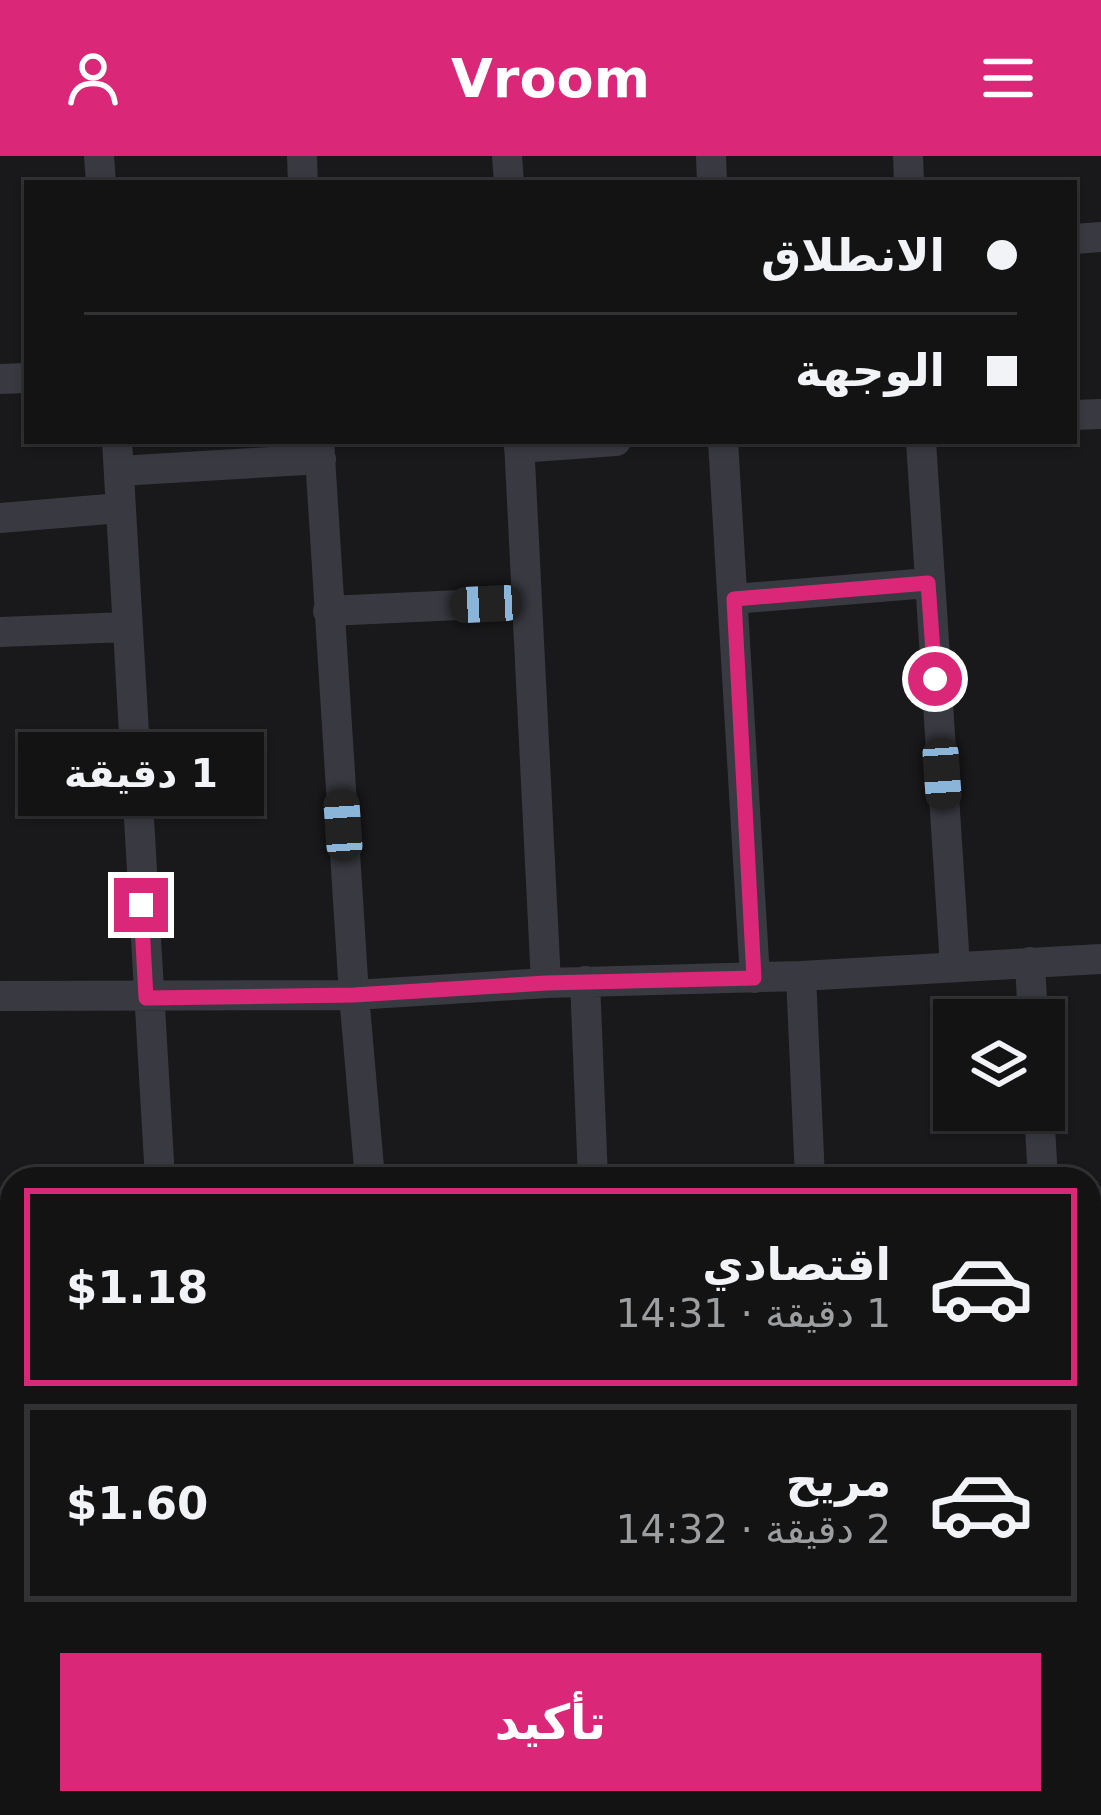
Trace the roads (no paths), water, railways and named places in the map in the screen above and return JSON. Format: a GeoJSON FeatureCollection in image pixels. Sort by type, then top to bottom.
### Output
{"type":"FeatureCollection","features":[{"type":"Feature","properties":{"kind":"street"},"geometry":{"type":"LineString","coordinates":[[723,444],[754,978]]}},
{"type":"Feature","properties":{"kind":"street"},"geometry":{"type":"LineString","coordinates":[[922,444],[955,966]]}},
{"type":"Feature","properties":{"kind":"street"},"geometry":{"type":"LineString","coordinates":[[519,445],[546,983]]}},
{"type":"Feature","properties":{"kind":"street"},"geometry":{"type":"LineString","coordinates":[[159,1167],[118,456],[320,450],[369,1167]]}},
{"type":"Feature","properties":{"kind":"street"},"geometry":{"type":"LineString","coordinates":[[0,518],[120,508]]}},
{"type":"Feature","properties":{"kind":"street"},"geometry":{"type":"LineString","coordinates":[[734,599],[928,583]]}},
{"type":"Feature","properties":{"kind":"street"},"geometry":{"type":"LineString","coordinates":[[328,611],[526,602]]}},
{"type":"Feature","properties":{"kind":"street"},"geometry":{"type":"LineString","coordinates":[[0,632],[127,627]]}},
{"type":"Feature","properties":{"kind":"street"},"geometry":{"type":"LineString","coordinates":[[0,996],[354,995],[1101,958]]}},
{"type":"Feature","properties":{"kind":"street"},"geometry":{"type":"LineString","coordinates":[[1030,962],[1033,999]]}},
{"type":"Feature","properties":{"kind":"street"},"geometry":{"type":"LineString","coordinates":[[801,976],[809,1167]]}},
{"type":"Feature","properties":{"kind":"street"},"geometry":{"type":"LineString","coordinates":[[585,981],[593,1167]]}},
{"type":"Feature","properties":{"kind":"street"},"geometry":{"type":"LineString","coordinates":[[1040,1131],[1042,1167]]}}]}
